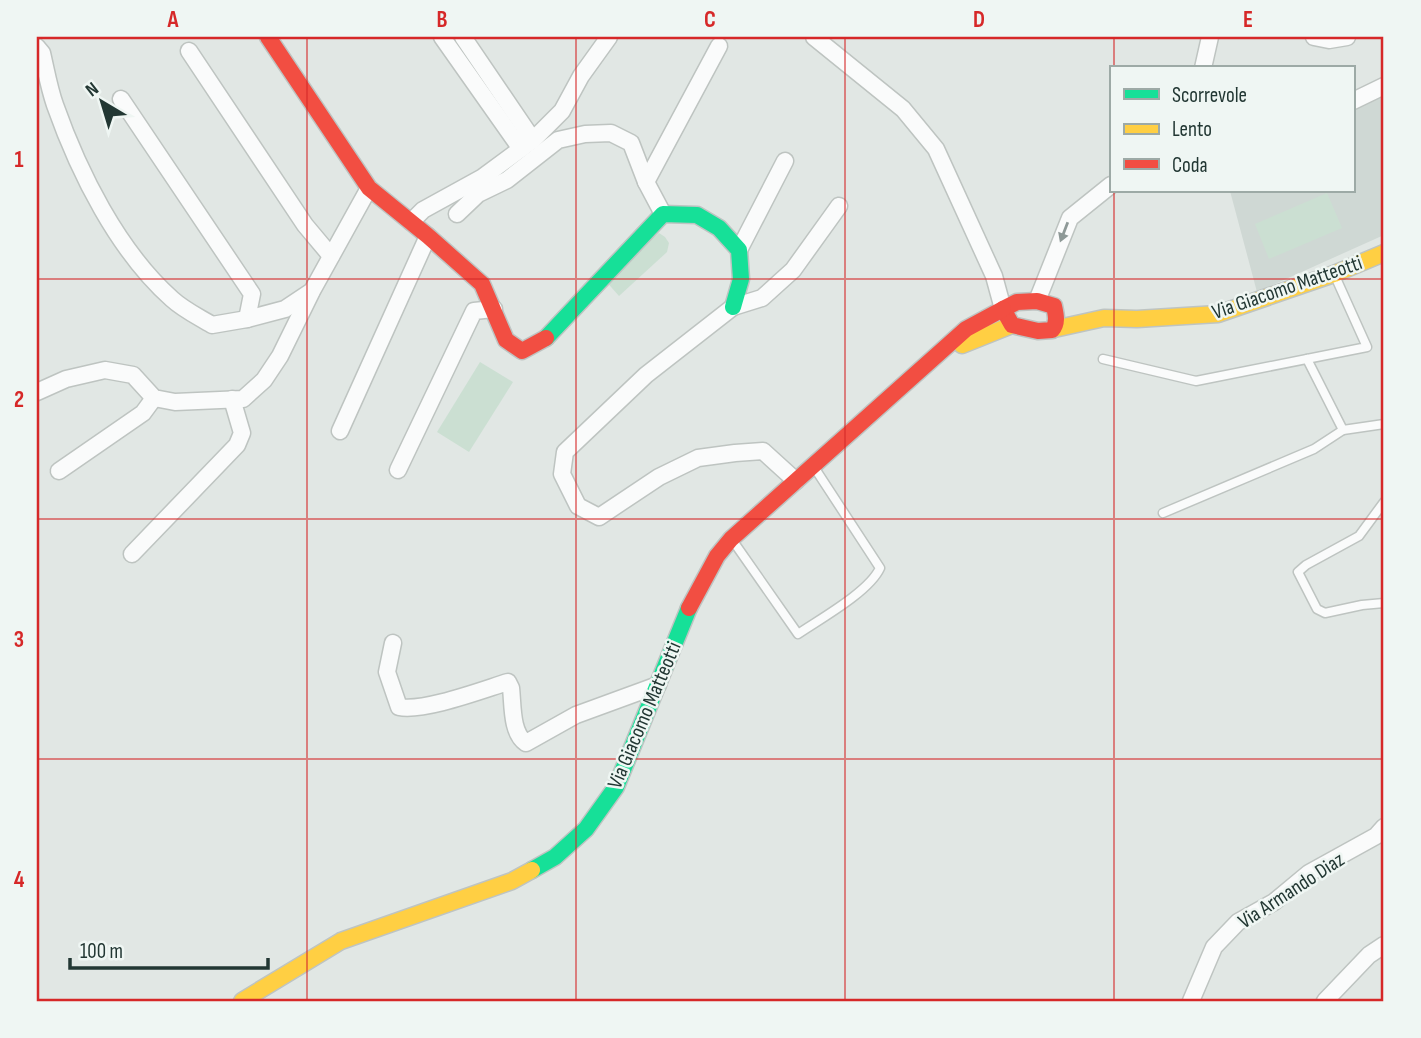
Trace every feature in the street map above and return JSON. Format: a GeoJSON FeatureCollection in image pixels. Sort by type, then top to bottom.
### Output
{"type":"FeatureCollection","features":[{"type":"Feature","properties":{"kind":"street"},"geometry":{"type":"LineString","coordinates":[[268,37],[369,187],[482,284],[506,340],[522,351],[545,339],[663,214],[697,215],[719,228],[739,250]]}},
{"type":"Feature","properties":{"kind":"street"},"geometry":{"type":"LineString","coordinates":[[442,37],[527,145]]}},
{"type":"Feature","properties":{"kind":"street"},"geometry":{"type":"LineString","coordinates":[[463,37],[527,145]]}},
{"type":"Feature","properties":{"kind":"street"},"geometry":{"type":"LineString","coordinates":[[411,222],[423,210],[484,177],[527,145],[562,111],[581,76],[609,37]]}},
{"type":"Feature","properties":{"kind":"street"},"geometry":{"type":"LineString","coordinates":[[814,37],[903,109],[936,149],[996,284],[1010,306],[1012,325]]}},
{"type":"Feature","properties":{"kind":"street"},"geometry":{"type":"LineString","coordinates":[[1203,66],[1210,37]]}},
{"type":"Feature","properties":{"kind":"street"},"geometry":{"type":"LineString","coordinates":[[1314,37],[1329,40],[1347,37]]}},
{"type":"Feature","properties":{"kind":"street"},"geometry":{"type":"LineString","coordinates":[[646,182],[719,46]]}},
{"type":"Feature","properties":{"kind":"street"},"geometry":{"type":"LineString","coordinates":[[37,47],[54,102],[82,172],[144,272],[174,302],[212,326],[285,309],[312,291]]}},
{"type":"Feature","properties":{"kind":"street"},"geometry":{"type":"LineString","coordinates":[[189,51],[305,225],[331,256]]}},
{"type":"Feature","properties":{"kind":"street"},"geometry":{"type":"LineString","coordinates":[[1354,101],[1384,86]]}},
{"type":"Feature","properties":{"kind":"street"},"geometry":{"type":"LineString","coordinates":[[121,99],[252,294],[247,320]]}},
{"type":"Feature","properties":{"kind":"street"},"geometry":{"type":"LineString","coordinates":[[457,215],[478,194],[507,180],[558,139],[611,132],[631,144],[646,182],[663,214]]}},
{"type":"Feature","properties":{"kind":"street"},"geometry":{"type":"LineString","coordinates":[[733,307],[741,279],[739,250],[785,161]]}},
{"type":"Feature","properties":{"kind":"street"},"geometry":{"type":"LineString","coordinates":[[1037,301],[1070,218],[1110,186]]}},
{"type":"Feature","properties":{"kind":"street"},"geometry":{"type":"LineString","coordinates":[[37,392],[66,379],[105,370],[134,375],[154,398],[175,402],[243,399],[264,380],[280,356],[369,187]]}},
{"type":"Feature","properties":{"kind":"street"},"geometry":{"type":"LineString","coordinates":[[796,481],[763,452],[698,458],[659,477],[599,517],[578,506],[562,474],[565,452],[646,375],[733,307],[762,298],[793,270],[839,206]]}},
{"type":"Feature","properties":{"kind":"street"},"geometry":{"type":"LineString","coordinates":[[340,431],[428,236]]}},
{"type":"Feature","properties":{"kind":"street","name":"Via Giacomo Matteotti"},"geometry":{"type":"LineString","coordinates":[[242,1001],[341,941],[512,881],[555,857],[586,829],[616,787],[687,612],[718,556],[731,539],[966,329],[1010,306],[1037,301],[1104,318],[1137,319],[1218,314],[1334,274],[1384,253]]}},
{"type":"Feature","properties":{"kind":"street"},"geometry":{"type":"LineString","coordinates":[[1054,329],[1058,316],[1066,308]]}},
{"type":"Feature","properties":{"kind":"street"},"geometry":{"type":"LineString","coordinates":[[398,470],[474,311],[494,309]]}},
{"type":"Feature","properties":{"kind":"street","name":"Via Giacomo Matteotti"},"geometry":{"type":"LineString","coordinates":[[938,355],[1012,325],[1042,333],[1104,318]]}},
{"type":"Feature","properties":{"kind":"street"},"geometry":{"type":"LineString","coordinates":[[59,471],[143,413],[154,398]]}},
{"type":"Feature","properties":{"kind":"street"},"geometry":{"type":"LineString","coordinates":[[132,554],[237,445],[242,433],[232,400]]}},
{"type":"Feature","properties":{"kind":"street"},"geometry":{"type":"LineString","coordinates":[[393,643],[387,672],[399,707],[408,709],[456,698],[508,682],[519,739],[526,743],[576,715],[658,685]]}},
{"type":"Feature","properties":{"kind":"street","name":"Via Armando Diaz"},"geometry":{"type":"LineString","coordinates":[[1191,1001],[1214,947],[1238,922],[1275,902],[1309,873],[1376,836],[1384,827]]}},
{"type":"Feature","properties":{"kind":"street"},"geometry":{"type":"LineString","coordinates":[[1325,1001],[1369,955],[1384,945]]}},
{"type":"Feature","properties":{"kind":"lane"},"geometry":{"type":"LineString","coordinates":[[1103,359],[1196,381],[1367,347],[1334,274]]}},
{"type":"Feature","properties":{"kind":"lane"},"geometry":{"type":"LineString","coordinates":[[1307,359],[1343,430]]}},
{"type":"Feature","properties":{"kind":"lane"},"geometry":{"type":"LineString","coordinates":[[1163,513],[1314,449],[1343,430],[1384,424]]}},
{"type":"Feature","properties":{"kind":"lane"},"geometry":{"type":"LineString","coordinates":[[731,539],[797,634],[846,602],[876,577],[880,568],[813,466]]}},
{"type":"Feature","properties":{"kind":"lane"},"geometry":{"type":"LineString","coordinates":[[1384,502],[1359,536],[1298,572],[1317,609],[1325,613],[1384,603]]}},
{"type":"Feature","properties":{"kind":"shaded area"},"geometry":{"type":"Polygon","coordinates":[[[1384,90],[1384,235],[1257,292],[1230,192],[1354,192],[1354,104],[1384,90]]]}},
{"type":"Feature","properties":{"kind":"green space"},"geometry":{"type":"Polygon","coordinates":[[[1327,193],[1342,228],[1269,259],[1255,224],[1327,193]]]}},
{"type":"Feature","properties":{"kind":"green space"},"geometry":{"type":"Polygon","coordinates":[[[659,233],[669,243],[667,252],[619,296],[604,279],[659,233]]]}},
{"type":"Feature","properties":{"kind":"green space"},"geometry":{"type":"Polygon","coordinates":[[[480,362],[513,382],[469,452],[437,432],[480,362]]]}},
{"type":"Feature","properties":{"kind":"traffic: fast"},"geometry":{"type":"LineString","coordinates":[[546,338],[663,214],[697,215],[719,228],[739,250],[741,279],[733,307]]}},
{"type":"Feature","properties":{"kind":"traffic: fast"},"geometry":{"type":"LineString","coordinates":[[532,870],[555,857],[586,829],[616,787],[689,608]]}},
{"type":"Feature","properties":{"kind":"traffic: slow"},"geometry":{"type":"LineString","coordinates":[[1054,329],[1104,318],[1137,319],[1218,314],[1334,274],[1384,253]]}},
{"type":"Feature","properties":{"kind":"traffic: slow"},"geometry":{"type":"LineString","coordinates":[[962,345],[1012,325]]}},
{"type":"Feature","properties":{"kind":"traffic: slow"},"geometry":{"type":"LineString","coordinates":[[242,1001],[341,941],[512,881],[532,870]]}},
{"type":"Feature","properties":{"kind":"traffic: jam"},"geometry":{"type":"LineString","coordinates":[[268,37],[369,188],[482,284],[506,340],[522,351],[546,338]]}},
{"type":"Feature","properties":{"kind":"traffic: jam"},"geometry":{"type":"LineString","coordinates":[[1037,301],[1054,306],[1056,322],[1052,330],[1038,331],[1012,325],[1003,309],[1017,302],[1037,301]]}},
{"type":"Feature","properties":{"kind":"traffic: jam"},"geometry":{"type":"LineString","coordinates":[[689,608],[717,556],[731,539],[966,329],[1003,309]]}}]}
